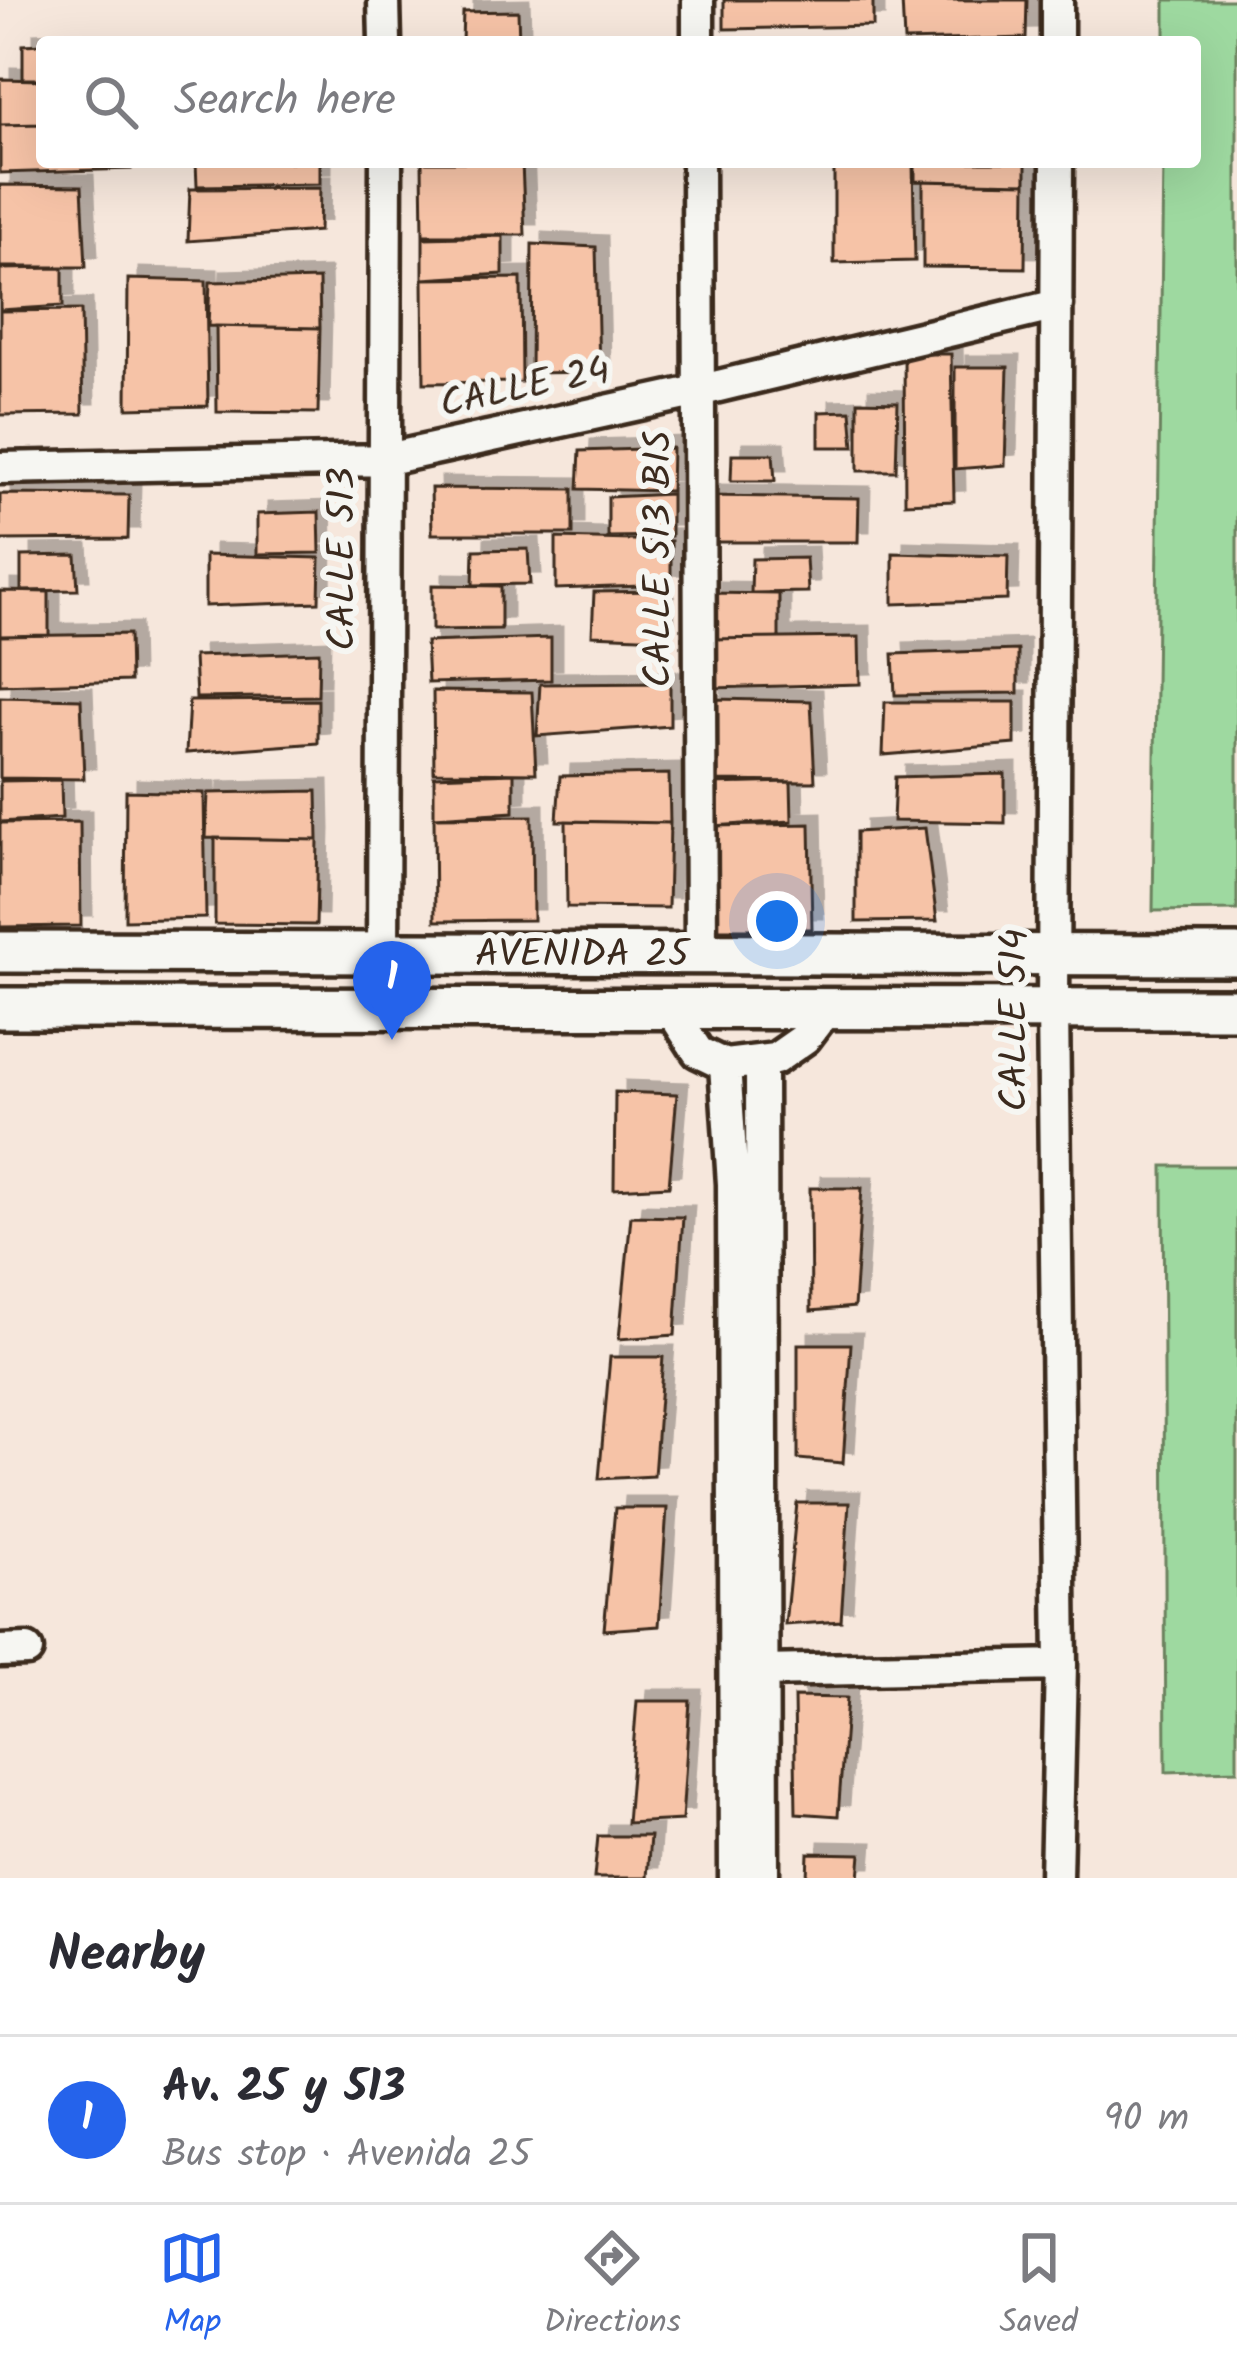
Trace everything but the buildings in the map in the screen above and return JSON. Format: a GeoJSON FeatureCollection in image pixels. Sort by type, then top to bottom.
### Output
{"type":"FeatureCollection","features":[{"type":"Feature","properties":{"kind":"main road","name":"AVENIDA 25"},"geometry":{"type":"LineString","coordinates":[[0,952],[1237,955]]}},
{"type":"Feature","properties":{"kind":"main road","name":"AVENIDA 25"},"geometry":{"type":"LineString","coordinates":[[0,1008],[1237,1009]]}},
{"type":"Feature","properties":{"kind":"street"},"geometry":{"type":"LineString","coordinates":[[384,0],[385,36]]}},
{"type":"Feature","properties":{"kind":"street"},"geometry":{"type":"LineString","coordinates":[[698,0],[698,36]]}},
{"type":"Feature","properties":{"kind":"street"},"geometry":{"type":"LineString","coordinates":[[1057,0],[1057,36]]}},
{"type":"Feature","properties":{"kind":"street","name":"CALLE 513"},"geometry":{"type":"LineString","coordinates":[[383,956],[386,168]]}},
{"type":"Feature","properties":{"kind":"street","name":"CALLE 513 BIS"},"geometry":{"type":"LineString","coordinates":[[698,168],[700,956]]}},
{"type":"Feature","properties":{"kind":"street","name":"CALLE 514"},"geometry":{"type":"LineString","coordinates":[[1056,1878],[1061,1665],[1053,1008],[1057,168]]}},
{"type":"Feature","properties":{"kind":"street","name":"CALLE 24"},"geometry":{"type":"LineString","coordinates":[[0,468],[383,460],[1057,305]]}},
{"type":"Feature","properties":{"kind":"street"},"geometry":{"type":"LineString","coordinates":[[670,1008],[698,1052],[724,1065],[760,1064],[789,1052],[826,1010]]}},
{"type":"Feature","properties":{"kind":"street"},"geometry":{"type":"LineString","coordinates":[[735,1878],[748,1708],[745,1159],[760,1064]]}},
{"type":"Feature","properties":{"kind":"street"},"geometry":{"type":"LineString","coordinates":[[724,1065],[745,1159]]}},
{"type":"Feature","properties":{"kind":"street"},"geometry":{"type":"LineString","coordinates":[[748,1630],[762,1671],[748,1708],[763,1878]]}},
{"type":"Feature","properties":{"kind":"street"},"geometry":{"type":"LineString","coordinates":[[762,1671],[1061,1665]]}},
{"type":"Feature","properties":{"kind":"green space"},"geometry":{"type":"Polygon","coordinates":[[[1165,0],[1237,0],[1237,910],[1153,911],[1163,168],[1201,168],[1201,36],[1165,36],[1165,0]]]}},
{"type":"Feature","properties":{"kind":"green space"},"geometry":{"type":"Polygon","coordinates":[[[1163,1166],[1237,1166],[1237,1770],[1166,1772],[1163,1166]]]}},
{"type":"Feature","properties":{"kind":"place","name":"Av. 25 y 513"},"geometry":{"type":"Point","coordinates":[392,1040]}}]}
